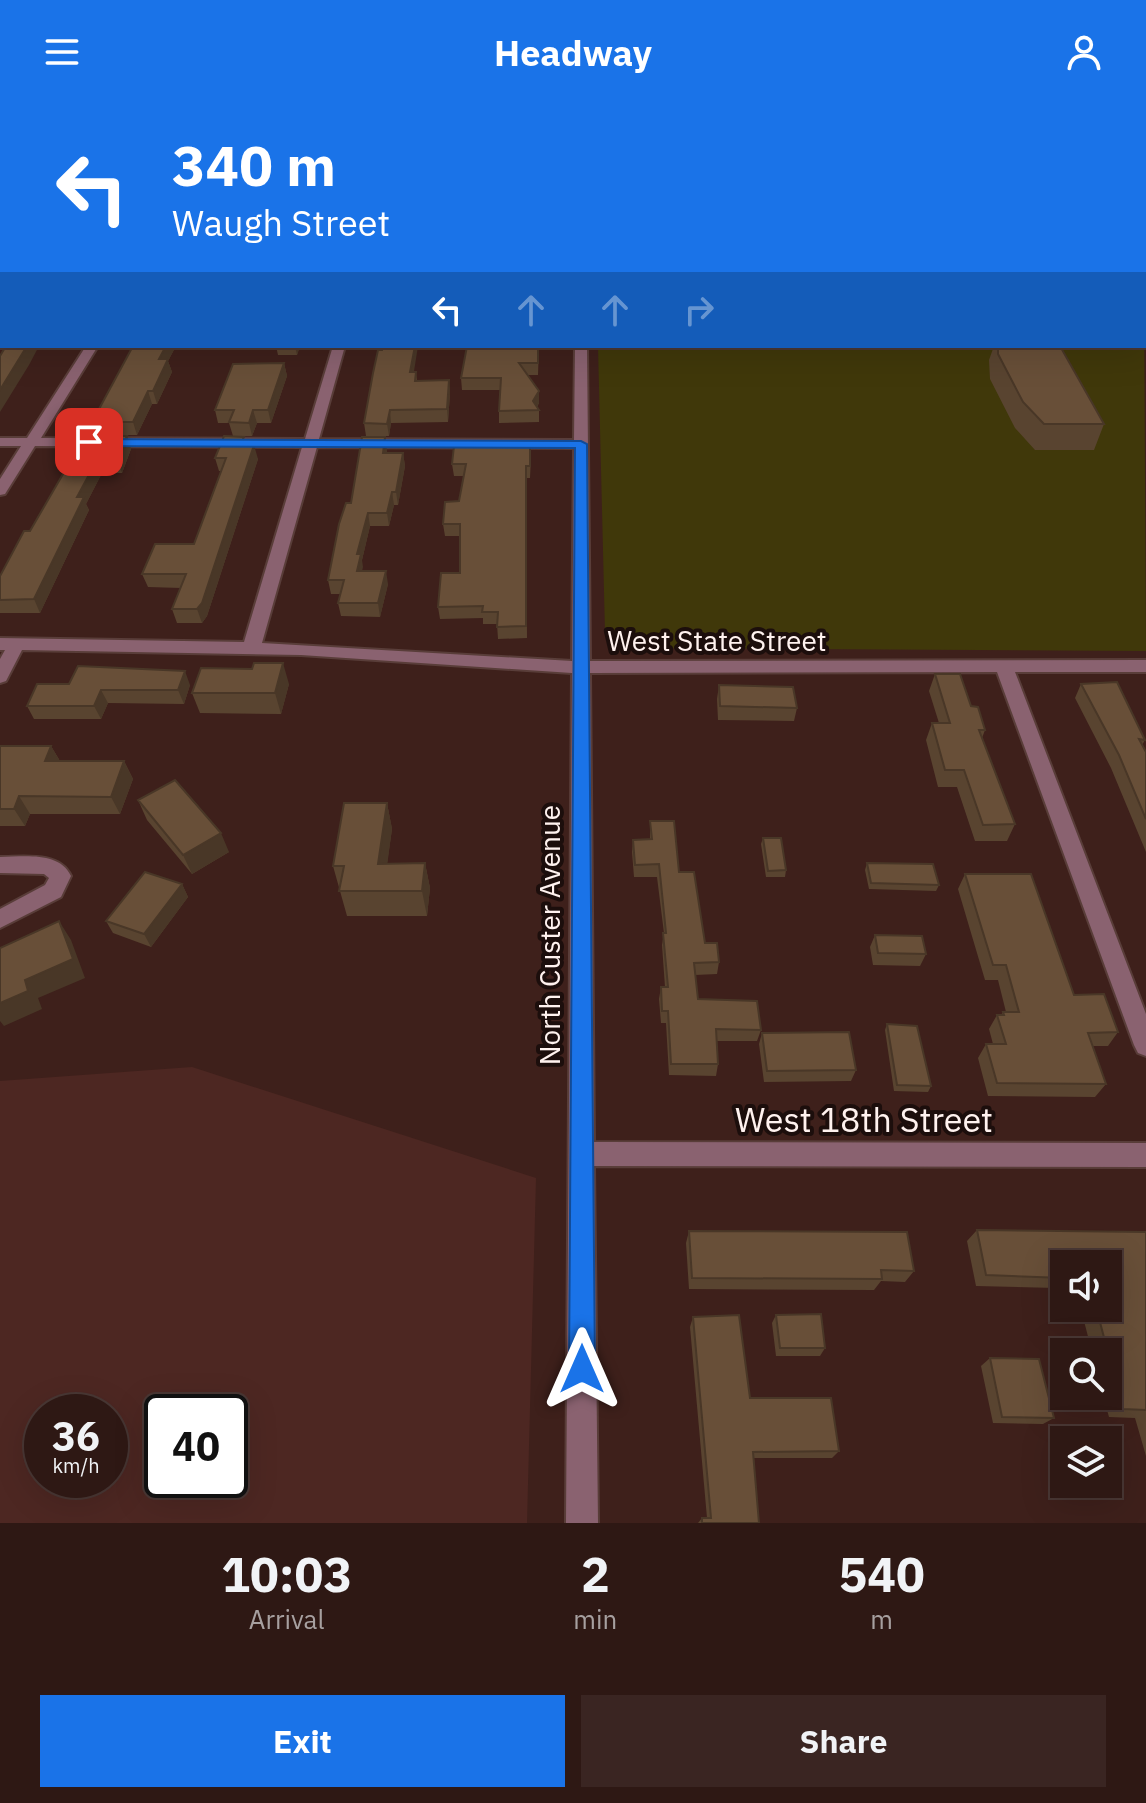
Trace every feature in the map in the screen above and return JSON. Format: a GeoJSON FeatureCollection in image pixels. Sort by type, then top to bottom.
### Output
{"type":"FeatureCollection","features":[{"type":"Feature","properties":{"kind":"street"},"geometry":{"type":"LineString","coordinates":[[0,491],[91,348]]}},
{"type":"Feature","properties":{"kind":"street"},"geometry":{"type":"LineString","coordinates":[[251,649],[338,348]]}},
{"type":"Feature","properties":{"kind":"street","name":"North Custer Avenue"},"geometry":{"type":"LineString","coordinates":[[581,348],[582,1523]]}},
{"type":"Feature","properties":{"kind":"street"},"geometry":{"type":"LineString","coordinates":[[0,442],[581,444]]}},
{"type":"Feature","properties":{"kind":"street"},"geometry":{"type":"LineString","coordinates":[[0,677],[8,644]]}},
{"type":"Feature","properties":{"kind":"street","name":"West State Street"},"geometry":{"type":"LineString","coordinates":[[8,644],[251,649],[579,667],[1146,666]]}},
{"type":"Feature","properties":{"kind":"street"},"geometry":{"type":"LineString","coordinates":[[1004,666],[1146,1045]]}},
{"type":"Feature","properties":{"kind":"street"},"geometry":{"type":"LineString","coordinates":[[0,865],[48,866],[61,876],[53,891],[0,919]]}},
{"type":"Feature","properties":{"kind":"street","name":"West 18th Street"},"geometry":{"type":"LineString","coordinates":[[581,1154],[1146,1155]]}},
{"type":"Feature","properties":{"kind":"shaded area"},"geometry":{"type":"Polygon","coordinates":[[[598,348],[1144,348],[1146,651],[612,648],[605,632],[598,348]]]}},
{"type":"Feature","properties":{"kind":"shaded area"},"geometry":{"type":"Polygon","coordinates":[[[192,1067],[536,1178],[527,1523],[0,1523],[0,1081],[192,1067]]]}},
{"type":"Feature","properties":{"kind":"building"},"geometry":{"type":"Polygon","coordinates":[[[5,348],[26,348],[0,390],[0,356],[5,348]]]}},
{"type":"Feature","properties":{"kind":"building"},"geometry":{"type":"Polygon","coordinates":[[[132,348],[165,348],[159,359],[168,359],[153,391],[148,391],[133,422],[92,422],[132,348]]]}},
{"type":"Feature","properties":{"kind":"building"},"geometry":{"type":"Polygon","coordinates":[[[415,348],[410,372],[416,372],[415,381],[449,380],[447,409],[390,410],[387,424],[364,423],[378,350],[415,348]]]}},
{"type":"Feature","properties":{"kind":"building"},"geometry":{"type":"Polygon","coordinates":[[[467,348],[538,348],[538,363],[519,363],[539,391],[533,401],[539,410],[499,411],[501,378],[461,378],[467,348]]]}},
{"type":"Feature","properties":{"kind":"building"},"geometry":{"type":"Polygon","coordinates":[[[998,348],[1061,348],[1104,424],[1044,424],[1023,402],[998,354],[998,348]]]}},
{"type":"Feature","properties":{"kind":"building"},"geometry":{"type":"Polygon","coordinates":[[[284,363],[268,410],[253,410],[249,423],[229,422],[234,410],[215,410],[233,364],[284,363]]]}},
{"type":"Feature","properties":{"kind":"building"},"geometry":{"type":"Polygon","coordinates":[[[85,436],[127,436],[117,459],[97,460],[77,497],[84,497],[34,599],[0,600],[0,576],[24,531],[30,531],[85,436]]]}},
{"type":"Feature","properties":{"kind":"building"},"geometry":{"type":"Polygon","coordinates":[[[224,436],[244,437],[240,445],[254,445],[202,603],[197,609],[172,609],[186,574],[142,574],[155,544],[194,544],[226,458],[215,458],[224,436]]]}},
{"type":"Feature","properties":{"kind":"building"},"geometry":{"type":"Polygon","coordinates":[[[362,437],[385,437],[383,453],[403,453],[396,492],[392,492],[387,513],[368,513],[357,554],[361,554],[357,571],[386,571],[378,603],[338,603],[344,580],[328,580],[339,524],[346,503],[351,503],[362,437]]]}},
{"type":"Feature","properties":{"kind":"building"},"geometry":{"type":"Polygon","coordinates":[[[530,445],[530,466],[526,466],[526,626],[497,627],[498,612],[482,612],[483,606],[438,607],[441,573],[460,573],[460,524],[443,524],[445,502],[459,501],[466,464],[452,464],[454,446],[530,445]]]}},
{"type":"Feature","properties":{"kind":"building"},"geometry":{"type":"Polygon","coordinates":[[[254,663],[283,663],[275,693],[192,693],[201,668],[252,669],[254,663]]]}},
{"type":"Feature","properties":{"kind":"building"},"geometry":{"type":"Polygon","coordinates":[[[78,666],[185,671],[178,690],[101,690],[94,706],[27,706],[37,684],[69,684],[78,666]]]}},
{"type":"Feature","properties":{"kind":"building"},"geometry":{"type":"Polygon","coordinates":[[[935,674],[960,674],[971,706],[978,707],[985,730],[979,730],[1015,824],[983,825],[964,770],[945,770],[932,723],[950,723],[935,674]]]}},
{"type":"Feature","properties":{"kind":"building"},"geometry":{"type":"Polygon","coordinates":[[[1117,682],[1145,740],[1139,739],[1146,752],[1146,819],[1119,755],[1081,684],[1117,682]]]}},
{"type":"Feature","properties":{"kind":"building"},"geometry":{"type":"Polygon","coordinates":[[[719,685],[793,687],[797,708],[720,706],[719,685]]]}},
{"type":"Feature","properties":{"kind":"building"},"geometry":{"type":"Polygon","coordinates":[[[0,746],[51,746],[45,761],[124,761],[111,797],[19,796],[14,809],[0,809],[0,746]]]}},
{"type":"Feature","properties":{"kind":"building"},"geometry":{"type":"Polygon","coordinates":[[[175,780],[221,833],[183,855],[138,800],[175,780]]]}},
{"type":"Feature","properties":{"kind":"building"},"geometry":{"type":"Polygon","coordinates":[[[344,803],[387,803],[378,864],[425,863],[422,891],[339,891],[344,866],[333,866],[344,803]]]}},
{"type":"Feature","properties":{"kind":"building"},"geometry":{"type":"Polygon","coordinates":[[[650,821],[674,821],[679,872],[694,872],[705,943],[717,943],[719,962],[694,963],[698,999],[757,1001],[761,1030],[716,1029],[718,1064],[671,1064],[668,1011],[662,1011],[661,987],[668,987],[659,864],[635,865],[633,840],[652,839],[650,821]]]}},
{"type":"Feature","properties":{"kind":"building"},"geometry":{"type":"Polygon","coordinates":[[[763,838],[781,838],[786,870],[768,871],[763,838]]]}},
{"type":"Feature","properties":{"kind":"building"},"geometry":{"type":"Polygon","coordinates":[[[867,863],[933,864],[939,885],[871,883],[867,863]]]}},
{"type":"Feature","properties":{"kind":"building"},"geometry":{"type":"Polygon","coordinates":[[[145,872],[182,884],[144,934],[106,921],[145,872]]]}},
{"type":"Feature","properties":{"kind":"building"},"geometry":{"type":"Polygon","coordinates":[[[965,874],[1031,874],[1074,995],[1104,994],[1118,1032],[1088,1033],[1106,1084],[997,1083],[986,1044],[1006,1044],[997,1015],[1019,1012],[1006,965],[993,965],[965,874]]]}},
{"type":"Feature","properties":{"kind":"building"},"geometry":{"type":"Polygon","coordinates":[[[59,921],[73,959],[25,980],[28,991],[0,1003],[0,948],[59,921]]]}},
{"type":"Feature","properties":{"kind":"building"},"geometry":{"type":"Polygon","coordinates":[[[875,935],[922,936],[926,954],[878,953],[875,935]]]}},
{"type":"Feature","properties":{"kind":"building"},"geometry":{"type":"Polygon","coordinates":[[[887,1024],[917,1026],[931,1086],[897,1085],[887,1024]]]}},
{"type":"Feature","properties":{"kind":"building"},"geometry":{"type":"Polygon","coordinates":[[[849,1032],[856,1070],[767,1071],[762,1033],[849,1032]]]}},
{"type":"Feature","properties":{"kind":"building"},"geometry":{"type":"Polygon","coordinates":[[[977,1230],[1146,1232],[1146,1410],[1123,1409],[1122,1338],[1104,1338],[1100,1322],[1122,1322],[1122,1250],[1050,1250],[1050,1277],[986,1275],[977,1230]]]}},
{"type":"Feature","properties":{"kind":"building"},"geometry":{"type":"Polygon","coordinates":[[[689,1231],[907,1232],[914,1271],[881,1270],[882,1279],[692,1278],[689,1231]]]}},
{"type":"Feature","properties":{"kind":"building"},"geometry":{"type":"Polygon","coordinates":[[[821,1314],[825,1348],[780,1348],[776,1315],[821,1314]]]}},
{"type":"Feature","properties":{"kind":"building"},"geometry":{"type":"Polygon","coordinates":[[[739,1315],[750,1398],[831,1398],[839,1451],[753,1452],[759,1523],[702,1523],[702,1518],[711,1518],[693,1317],[739,1315]]]}},
{"type":"Feature","properties":{"kind":"building"},"geometry":{"type":"Polygon","coordinates":[[[990,1358],[1039,1359],[1054,1418],[1002,1417],[990,1358]]]}},
{"type":"Feature","properties":{"kind":"route"},"geometry":{"type":"LineString","coordinates":[[89,442],[581,444],[582,1369]]}}]}
